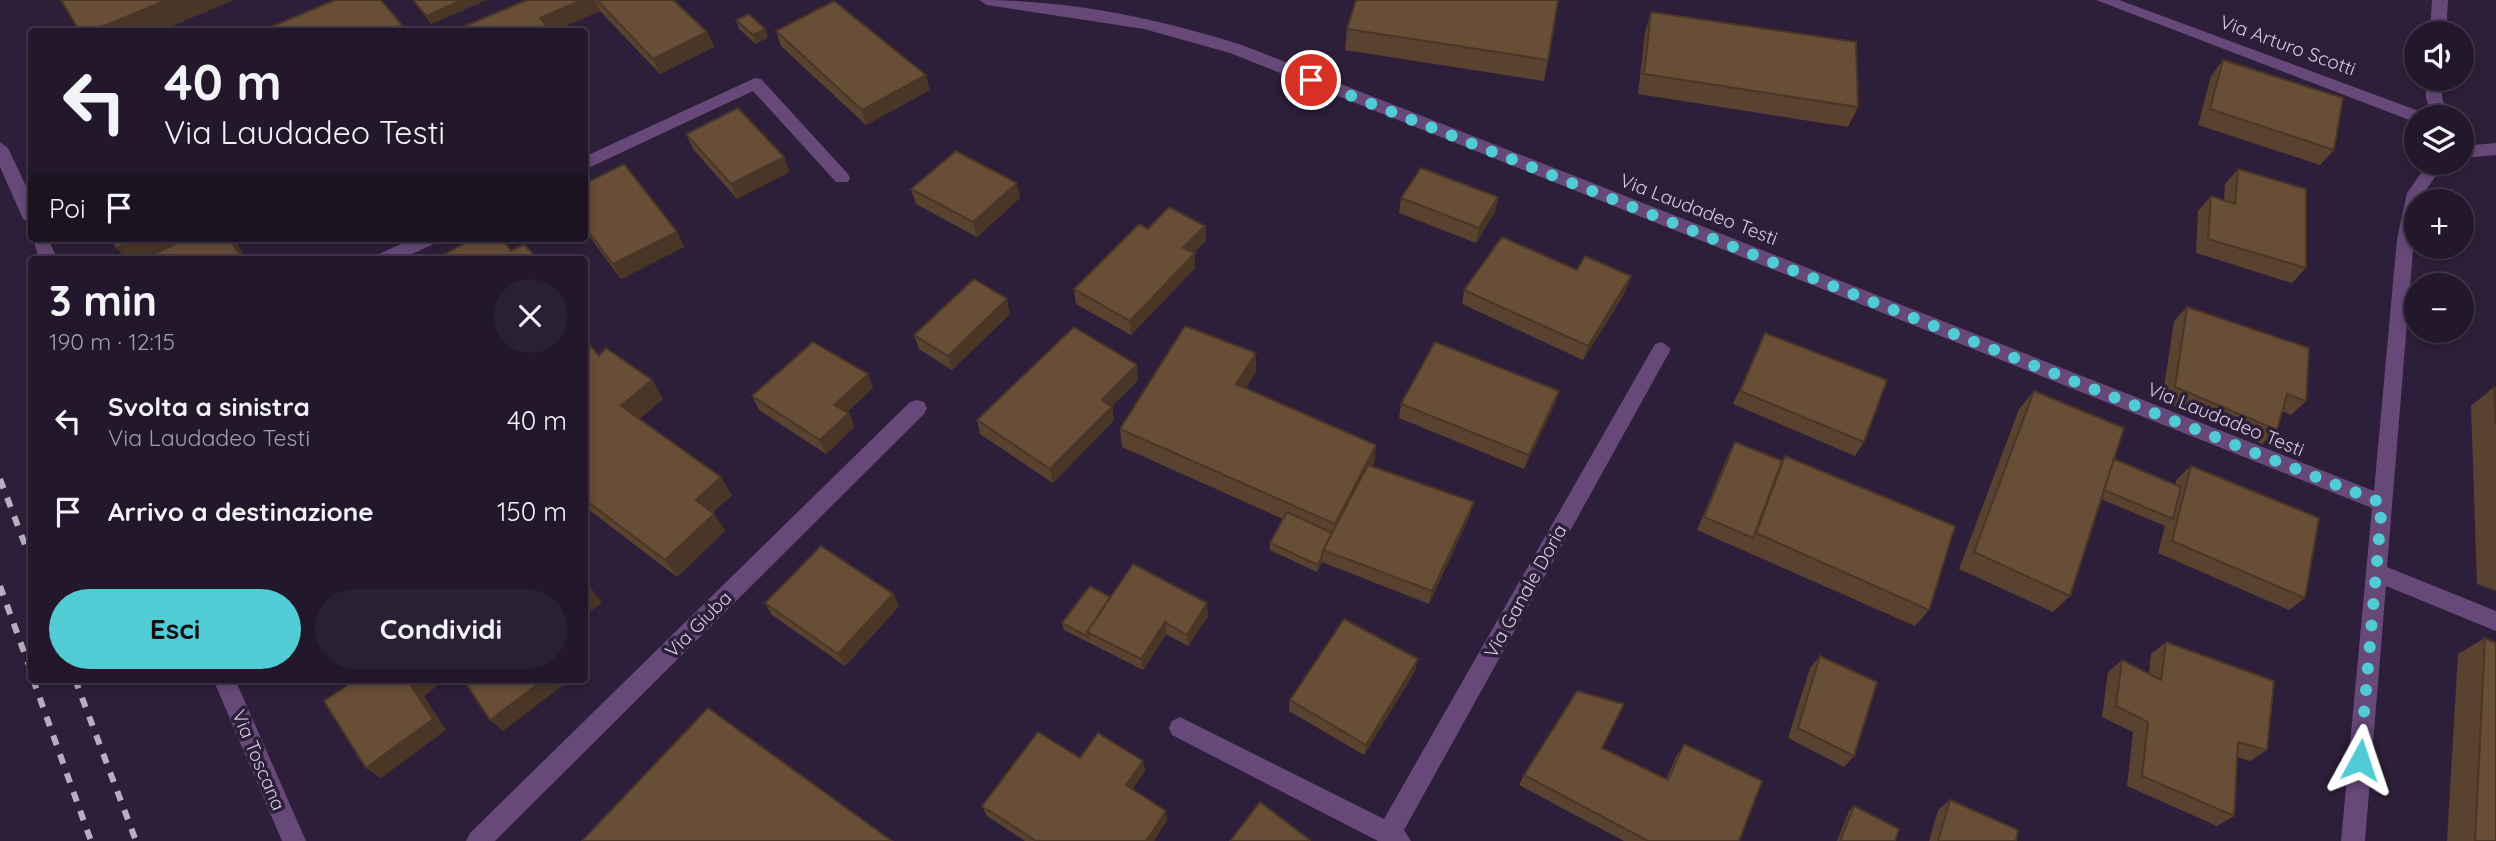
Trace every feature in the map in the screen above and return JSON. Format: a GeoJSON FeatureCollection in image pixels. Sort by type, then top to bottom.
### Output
{"type":"FeatureCollection","features":[{"type":"Feature","properties":{"kind":"street","name":"Via Laudadeo Testi"},"geometry":{"type":"LineString","coordinates":[[987,0],[1115,16],[1177,30],[1236,50],[2382,503]]}},
{"type":"Feature","properties":{"kind":"street","name":"Via Arturo Scotti"},"geometry":{"type":"LineString","coordinates":[[2104,0],[2404,112]]}},
{"type":"Feature","properties":{"kind":"street"},"geometry":{"type":"LineString","coordinates":[[2439,21],[2440,0]]}},
{"type":"Feature","properties":{"kind":"street"},"geometry":{"type":"LineString","coordinates":[[588,162],[755,83],[842,178]]}},
{"type":"Feature","properties":{"kind":"street"},"geometry":{"type":"LineString","coordinates":[[0,148],[28,210]]}},
{"type":"Feature","properties":{"kind":"street"},"geometry":{"type":"LineString","coordinates":[[2474,148],[2496,149]]}},
{"type":"Feature","properties":{"kind":"street"},"geometry":{"type":"LineString","coordinates":[[2353,841],[2408,219],[2420,181],[2426,175]]}},
{"type":"Feature","properties":{"kind":"street"},"geometry":{"type":"LineString","coordinates":[[391,256],[421,242]]}},
{"type":"Feature","properties":{"kind":"street","name":"Via Ganale Doria"},"geometry":{"type":"LineString","coordinates":[[1180,728],[1394,838],[1662,349]]}},
{"type":"Feature","properties":{"kind":"street","name":"Via Giuba"},"geometry":{"type":"LineString","coordinates":[[478,841],[917,408]]}},
{"type":"Feature","properties":{"kind":"street"},"geometry":{"type":"LineString","coordinates":[[2376,572],[2496,621]]}},
{"type":"Feature","properties":{"kind":"street","name":"Via Toscana"},"geometry":{"type":"LineString","coordinates":[[227,683],[294,841]]}},
{"type":"Feature","properties":{"kind":"building"},"geometry":{"type":"Polygon","coordinates":[[[61,0],[167,0],[99,28],[78,28],[61,0]]]}},
{"type":"Feature","properties":{"kind":"building"},"geometry":{"type":"Polygon","coordinates":[[[335,0],[381,0],[402,25],[396,28],[268,28],[335,0]]]}},
{"type":"Feature","properties":{"kind":"building"},"geometry":{"type":"Polygon","coordinates":[[[413,0],[462,0],[426,16],[413,0]]]}},
{"type":"Feature","properties":{"kind":"building"},"geometry":{"type":"Polygon","coordinates":[[[527,0],[582,0],[540,18],[548,28],[460,28],[527,0]]]}},
{"type":"Feature","properties":{"kind":"building"},"geometry":{"type":"Polygon","coordinates":[[[597,0],[673,0],[707,32],[653,59],[597,0]]]}},
{"type":"Feature","properties":{"kind":"building"},"geometry":{"type":"Polygon","coordinates":[[[1356,0],[1558,0],[1548,60],[1347,29],[1356,0]]]}},
{"type":"Feature","properties":{"kind":"building"},"geometry":{"type":"Polygon","coordinates":[[[834,1],[926,75],[862,110],[776,31],[834,1]]]}},
{"type":"Feature","properties":{"kind":"building"},"geometry":{"type":"Polygon","coordinates":[[[1651,12],[1856,42],[1858,107],[1644,74],[1651,12]]]}},
{"type":"Feature","properties":{"kind":"building"},"geometry":{"type":"Polygon","coordinates":[[[749,14],[765,29],[753,35],[736,20],[749,14]]]}},
{"type":"Feature","properties":{"kind":"building"},"geometry":{"type":"Polygon","coordinates":[[[2223,60],[2343,98],[2334,150],[2210,109],[2223,60]]]}},
{"type":"Feature","properties":{"kind":"building"},"geometry":{"type":"Polygon","coordinates":[[[738,108],[784,157],[731,184],[686,134],[738,108]]]}},
{"type":"Feature","properties":{"kind":"building"},"geometry":{"type":"Polygon","coordinates":[[[956,151],[1017,183],[973,222],[911,189],[956,151]]]}},
{"type":"Feature","properties":{"kind":"building"},"geometry":{"type":"Polygon","coordinates":[[[624,164],[677,232],[613,264],[588,231],[588,182],[624,164]]]}},
{"type":"Feature","properties":{"kind":"building"},"geometry":{"type":"Polygon","coordinates":[[[1421,168],[1498,197],[1479,228],[1401,198],[1421,168]]]}},
{"type":"Feature","properties":{"kind":"building"},"geometry":{"type":"Polygon","coordinates":[[[2238,169],[2306,189],[2306,268],[2208,239],[2211,196],[2235,204],[2238,169]]]}},
{"type":"Feature","properties":{"kind":"building"},"geometry":{"type":"Polygon","coordinates":[[[1169,207],[1205,226],[1183,248],[1195,253],[1130,321],[1074,289],[1139,224],[1148,229],[1169,207]]]}},
{"type":"Feature","properties":{"kind":"building"},"geometry":{"type":"Polygon","coordinates":[[[1502,237],[1577,270],[1585,256],[1631,276],[1588,346],[1464,290],[1502,237]]]}},
{"type":"Feature","properties":{"kind":"building"},"geometry":{"type":"Polygon","coordinates":[[[114,242],[130,242],[116,248],[114,242]]]}},
{"type":"Feature","properties":{"kind":"building"},"geometry":{"type":"Polygon","coordinates":[[[180,242],[231,242],[240,256],[149,256],[180,242]]]}},
{"type":"Feature","properties":{"kind":"building"},"geometry":{"type":"Polygon","coordinates":[[[467,242],[504,242],[511,251],[524,244],[534,256],[441,256],[467,242]]]}},
{"type":"Feature","properties":{"kind":"building"},"geometry":{"type":"Polygon","coordinates":[[[974,279],[1007,299],[948,356],[914,335],[974,279]]]}},
{"type":"Feature","properties":{"kind":"building"},"geometry":{"type":"Polygon","coordinates":[[[2187,307],[2309,348],[2306,401],[2287,394],[2277,430],[2175,387],[2187,307]]]}},
{"type":"Feature","properties":{"kind":"building"},"geometry":{"type":"Polygon","coordinates":[[[1185,326],[1256,353],[1236,384],[1376,445],[1335,524],[1120,429],[1185,326]]]}},
{"type":"Feature","properties":{"kind":"building"},"geometry":{"type":"Polygon","coordinates":[[[1074,327],[1137,365],[1102,400],[1112,407],[1050,469],[977,420],[1074,327]]]}},
{"type":"Feature","properties":{"kind":"building"},"geometry":{"type":"Polygon","coordinates":[[[1765,333],[1887,380],[1864,442],[1740,391],[1765,333]]]}},
{"type":"Feature","properties":{"kind":"building"},"geometry":{"type":"Polygon","coordinates":[[[813,342],[868,374],[834,405],[849,413],[820,440],[752,396],[813,342]]]}},
{"type":"Feature","properties":{"kind":"building"},"geometry":{"type":"Polygon","coordinates":[[[1435,342],[1559,391],[1529,455],[1401,404],[1435,342]]]}},
{"type":"Feature","properties":{"kind":"building"},"geometry":{"type":"Polygon","coordinates":[[[588,343],[599,356],[606,348],[652,380],[621,406],[721,477],[696,500],[714,514],[665,560],[588,502],[588,343]]]}},
{"type":"Feature","properties":{"kind":"building"},"geometry":{"type":"Polygon","coordinates":[[[2494,387],[2496,388],[2496,426],[2494,387]]]}},
{"type":"Feature","properties":{"kind":"building"},"geometry":{"type":"Polygon","coordinates":[[[2034,391],[2124,428],[2070,596],[1974,552],[2034,391]]]}},
{"type":"Feature","properties":{"kind":"building"},"geometry":{"type":"Polygon","coordinates":[[[1735,442],[1782,461],[1753,538],[1704,517],[1735,442]]]}},
{"type":"Feature","properties":{"kind":"building"},"geometry":{"type":"Polygon","coordinates":[[[1785,456],[1955,526],[1929,610],[1756,533],[1785,456]]]}},
{"type":"Feature","properties":{"kind":"building"},"geometry":{"type":"Polygon","coordinates":[[[2114,459],[2181,487],[2173,519],[2104,490],[2114,459]]]}},
{"type":"Feature","properties":{"kind":"building"},"geometry":{"type":"Polygon","coordinates":[[[1368,465],[1474,502],[1432,591],[1323,550],[1368,465]]]}},
{"type":"Feature","properties":{"kind":"building"},"geometry":{"type":"Polygon","coordinates":[[[2191,466],[2319,518],[2305,598],[2172,541],[2191,466]]]}},
{"type":"Feature","properties":{"kind":"building"},"geometry":{"type":"Polygon","coordinates":[[[1287,512],[1332,533],[1318,565],[1270,543],[1287,512]]]}},
{"type":"Feature","properties":{"kind":"building"},"geometry":{"type":"Polygon","coordinates":[[[821,546],[893,594],[838,654],[765,603],[821,546]]]}},
{"type":"Feature","properties":{"kind":"building"},"geometry":{"type":"Polygon","coordinates":[[[1133,564],[1207,603],[1187,635],[1165,622],[1141,659],[1087,632],[1133,564]]]}},
{"type":"Feature","properties":{"kind":"building"},"geometry":{"type":"Polygon","coordinates":[[[1090,586],[1110,597],[1087,632],[1088,637],[1062,623],[1090,586]]]}},
{"type":"Feature","properties":{"kind":"building"},"geometry":{"type":"Polygon","coordinates":[[[1344,619],[1418,659],[1366,745],[1290,700],[1344,619]]]}},
{"type":"Feature","properties":{"kind":"building"},"geometry":{"type":"Polygon","coordinates":[[[2485,638],[2496,643],[2496,841],[2475,841],[2485,638]]]}},
{"type":"Feature","properties":{"kind":"building"},"geometry":{"type":"Polygon","coordinates":[[[2166,642],[2274,681],[2267,750],[2238,742],[2234,816],[2142,776],[2148,722],[2116,706],[2122,660],[2161,680],[2166,642]]]}},
{"type":"Feature","properties":{"kind":"building"},"geometry":{"type":"Polygon","coordinates":[[[1820,656],[1877,682],[1854,756],[1798,728],[1820,656]]]}},
{"type":"Feature","properties":{"kind":"building"},"geometry":{"type":"Polygon","coordinates":[[[351,683],[411,683],[433,719],[366,768],[324,701],[351,683]]]}},
{"type":"Feature","properties":{"kind":"building"},"geometry":{"type":"Polygon","coordinates":[[[466,683],[540,683],[490,720],[466,683]]]}},
{"type":"Feature","properties":{"kind":"building"},"geometry":{"type":"Polygon","coordinates":[[[1577,691],[1624,704],[1602,748],[1668,780],[1684,744],[1762,781],[1739,841],[1648,841],[1524,775],[1577,691]]]}},
{"type":"Feature","properties":{"kind":"building"},"geometry":{"type":"Polygon","coordinates":[[[708,708],[892,841],[582,841],[708,708]]]}},
{"type":"Feature","properties":{"kind":"building"},"geometry":{"type":"Polygon","coordinates":[[[1038,732],[1080,758],[1098,733],[1143,761],[1126,785],[1166,811],[1146,841],[1036,841],[982,806],[1038,732]]]}},
{"type":"Feature","properties":{"kind":"building"},"geometry":{"type":"Polygon","coordinates":[[[1950,800],[2018,830],[2016,841],[1938,841],[1950,800]]]}},
{"type":"Feature","properties":{"kind":"building"},"geometry":{"type":"Polygon","coordinates":[[[1260,802],[1310,840],[1310,841],[1230,841],[1260,802]]]}},
{"type":"Feature","properties":{"kind":"building"},"geometry":{"type":"Polygon","coordinates":[[[1854,806],[1899,829],[1895,841],[1840,841],[1854,806]]]}},
{"type":"Feature","properties":{"kind":"railway"},"geometry":{"type":"LineString","coordinates":[[0,479],[28,552]]}},
{"type":"Feature","properties":{"kind":"railway"},"geometry":{"type":"LineString","coordinates":[[0,586],[28,663]]}},
{"type":"Feature","properties":{"kind":"railway"},"geometry":{"type":"LineString","coordinates":[[34,683],[91,841]]}},
{"type":"Feature","properties":{"kind":"railway"},"geometry":{"type":"LineString","coordinates":[[77,683],[136,841]]}},
{"type":"Feature","properties":{"kind":"route"},"geometry":{"type":"LineString","coordinates":[[1311,80],[2382,503],[2360,760]]}}]}
